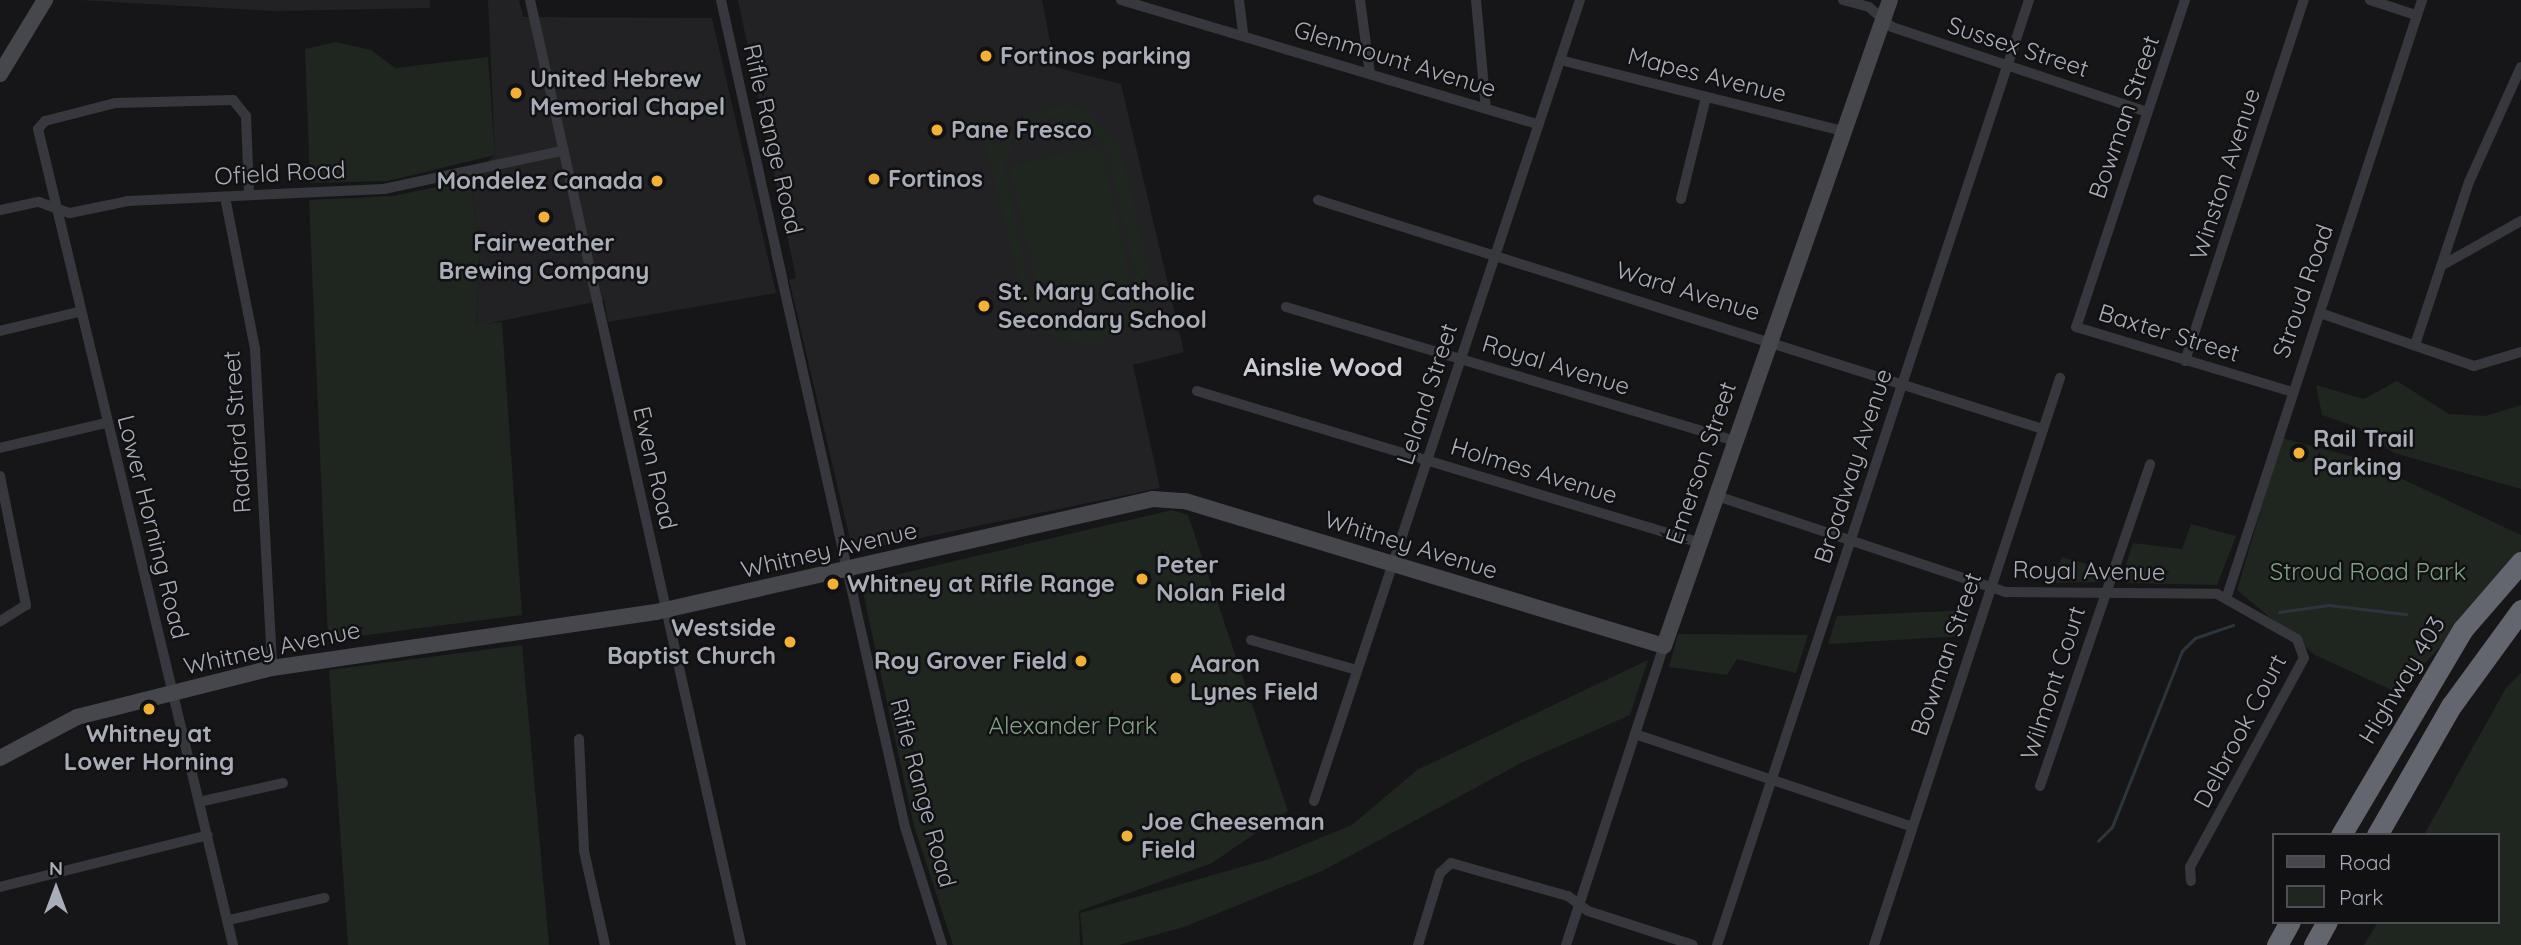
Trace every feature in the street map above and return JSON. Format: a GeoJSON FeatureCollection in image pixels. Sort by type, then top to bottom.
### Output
{"type":"FeatureCollection","features":[{"type":"Feature","properties":{"kind":"highway","name":"Highway 403"},"geometry":{"type":"LineString","coordinates":[[2342,833],[2463,629],[2521,562]]}},
{"type":"Feature","properties":{"kind":"highway"},"geometry":{"type":"LineString","coordinates":[[2378,833],[2451,706],[2521,610]]}},
{"type":"Feature","properties":{"kind":"highway"},"geometry":{"type":"LineString","coordinates":[[2277,945],[2289,924]]}},
{"type":"Feature","properties":{"kind":"highway"},"geometry":{"type":"LineString","coordinates":[[2314,945],[2326,924]]}},
{"type":"Feature","properties":{"kind":"street"},"geometry":{"type":"LineString","coordinates":[[0,74],[45,0]]}},
{"type":"Feature","properties":{"kind":"street","name":"Ewen Road"},"geometry":{"type":"LineString","coordinates":[[530,0],[741,945]]}},
{"type":"Feature","properties":{"kind":"street","name":"Rifle Range Road"},"geometry":{"type":"LineString","coordinates":[[721,0],[905,827],[942,945]]}},
{"type":"Feature","properties":{"kind":"street","name":"Glenmount Avenue"},"geometry":{"type":"LineString","coordinates":[[1121,0],[1538,124]]}},
{"type":"Feature","properties":{"kind":"street"},"geometry":{"type":"LineString","coordinates":[[1239,0],[1243,35]]}},
{"type":"Feature","properties":{"kind":"street"},"geometry":{"type":"LineString","coordinates":[[1360,0],[1370,74]]}},
{"type":"Feature","properties":{"kind":"street"},"geometry":{"type":"LineString","coordinates":[[1476,0],[1486,108]]}},
{"type":"Feature","properties":{"kind":"street","name":"Leland Street"},"geometry":{"type":"LineString","coordinates":[[1314,801],[1580,0]]}},
{"type":"Feature","properties":{"kind":"street","name":"Sussex Street"},"geometry":{"type":"LineString","coordinates":[[1843,0],[1869,7],[1883,20],[2007,66],[2147,112]]}},
{"type":"Feature","properties":{"kind":"street","name":"Emerson Street"},"geometry":{"type":"LineString","coordinates":[[1566,945],[1697,542],[1890,0]]}},
{"type":"Feature","properties":{"kind":"street","name":"Broadway Avenue"},"geometry":{"type":"LineString","coordinates":[[1717,945],[2029,0]]}},
{"type":"Feature","properties":{"kind":"street","name":"Bowman Street"},"geometry":{"type":"LineString","coordinates":[[2076,327],[2185,0]]}},
{"type":"Feature","properties":{"kind":"street","name":"Winston Avenue"},"geometry":{"type":"LineString","coordinates":[[2185,361],[2304,0]]}},
{"type":"Feature","properties":{"kind":"street"},"geometry":{"type":"LineString","coordinates":[[2370,0],[2416,15]]}},
{"type":"Feature","properties":{"kind":"street","name":"Stroud Road"},"geometry":{"type":"LineString","coordinates":[[2227,596],[2290,391],[2320,313],[2422,0]]}},
{"type":"Feature","properties":{"kind":"street","name":"Mapes Avenue"},"geometry":{"type":"LineString","coordinates":[[1560,60],[1843,131]]}},
{"type":"Feature","properties":{"kind":"street"},"geometry":{"type":"LineString","coordinates":[[2415,345],[2469,182],[2521,67]]}},
{"type":"Feature","properties":{"kind":"street"},"geometry":{"type":"LineString","coordinates":[[1681,198],[1706,97]]}},
{"type":"Feature","properties":{"kind":"street","name":"Lower Horning Road"},"geometry":{"type":"LineString","coordinates":[[233,945],[39,142],[46,121],[115,103],[233,100],[246,116],[249,195]]}},
{"type":"Feature","properties":{"kind":"street","name":"Ofield Road"},"geometry":{"type":"LineString","coordinates":[[0,210],[39,202],[70,213],[128,201],[384,189],[562,151]]}},
{"type":"Feature","properties":{"kind":"street","name":"Radford Street"},"geometry":{"type":"LineString","coordinates":[[225,197],[254,349],[272,668]]}},
{"type":"Feature","properties":{"kind":"street","name":"Ward Avenue"},"geometry":{"type":"LineString","coordinates":[[1318,200],[1769,338],[2043,429]]}},
{"type":"Feature","properties":{"kind":"street"},"geometry":{"type":"LineString","coordinates":[[2441,266],[2521,221]]}},
{"type":"Feature","properties":{"kind":"street","name":"Royal Avenue"},"geometry":{"type":"LineString","coordinates":[[1286,307],[1732,440]]}},
{"type":"Feature","properties":{"kind":"street"},"geometry":{"type":"LineString","coordinates":[[0,331],[78,312]]}},
{"type":"Feature","properties":{"kind":"street"},"geometry":{"type":"LineString","coordinates":[[2320,313],[2474,366],[2521,352]]}},
{"type":"Feature","properties":{"kind":"street","name":"Baxter Street"},"geometry":{"type":"LineString","coordinates":[[2076,327],[2290,391]]}},
{"type":"Feature","properties":{"kind":"street","name":"Bowman Street"},"geometry":{"type":"LineString","coordinates":[[1874,945],[1910,826],[2060,378]]}},
{"type":"Feature","properties":{"kind":"street","name":"Holmes Avenue"},"geometry":{"type":"LineString","coordinates":[[1197,391],[1697,542]]}},
{"type":"Feature","properties":{"kind":"street"},"geometry":{"type":"LineString","coordinates":[[0,448],[106,423]]}},
{"type":"Feature","properties":{"kind":"street","name":"Wilmont Court"},"geometry":{"type":"LineString","coordinates":[[2040,786],[2150,464]]}},
{"type":"Feature","properties":{"kind":"street"},"geometry":{"type":"LineString","coordinates":[[0,476],[26,605],[0,621]]}},
{"type":"Feature","properties":{"kind":"street","name":"Royal Avenue"},"geometry":{"type":"LineString","coordinates":[[1714,495],[1991,587],[2227,596]]}},
{"type":"Feature","properties":{"kind":"street","name":"Whitney Avenue"},"geometry":{"type":"LineString","coordinates":[[0,758],[77,717],[272,668],[666,610],[1172,498],[1664,646]]}},
{"type":"Feature","properties":{"kind":"street","name":"Delbrook Court"},"geometry":{"type":"LineString","coordinates":[[2191,881],[2190,867],[2304,658],[2297,639],[2227,596]]}},
{"type":"Feature","properties":{"kind":"street"},"geometry":{"type":"LineString","coordinates":[[1251,640],[1357,670]]}},
{"type":"Feature","properties":{"kind":"street"},"geometry":{"type":"LineString","coordinates":[[1635,734],[1910,826]]}},
{"type":"Feature","properties":{"kind":"street"},"geometry":{"type":"LineString","coordinates":[[579,739],[584,851],[605,945]]}},
{"type":"Feature","properties":{"kind":"street"},"geometry":{"type":"LineString","coordinates":[[199,802],[284,783]]}},
{"type":"Feature","properties":{"kind":"street"},"geometry":{"type":"LineString","coordinates":[[0,887],[208,835]]}},
{"type":"Feature","properties":{"kind":"street"},"geometry":{"type":"LineString","coordinates":[[1418,945],[1445,866],[1458,864],[1693,945]]}},
{"type":"Feature","properties":{"kind":"street"},"geometry":{"type":"LineString","coordinates":[[229,920],[324,898]]}},
{"type":"Feature","properties":{"kind":"shaded area"},"geometry":{"type":"Polygon","coordinates":[[[79,0],[430,0],[430,8],[276,11],[79,0]]]}},
{"type":"Feature","properties":{"kind":"shaded area"},"geometry":{"type":"Polygon","coordinates":[[[488,0],[519,0],[523,17],[712,18],[776,293],[608,322],[604,300],[476,326],[480,253],[470,180],[495,155],[488,0]]]}},
{"type":"Feature","properties":{"kind":"shaded area","name":"St. Mary Catholic Secondary School"},"geometry":{"type":"Polygon","coordinates":[[[738,0],[1042,0],[1055,67],[1121,84],[1184,352],[1133,365],[1160,488],[853,552],[789,280],[796,278],[738,0]]]}},
{"type":"Feature","properties":{"kind":"green space"},"geometry":{"type":"Polygon","coordinates":[[[335,42],[371,50],[395,68],[488,57],[495,155],[388,181],[310,183],[305,49],[335,42]]]}},
{"type":"Feature","properties":{"kind":"green space"},"geometry":{"type":"Polygon","coordinates":[[[1068,105],[1089,112],[1119,143],[1148,267],[1139,314],[1105,342],[1083,345],[1042,332],[1027,316],[981,126],[991,124],[997,148],[1025,114],[1068,105]],[[1048,117],[1017,136],[1004,168],[1029,291],[1049,323],[1067,331],[1101,330],[1129,308],[1136,281],[1108,149],[1083,123],[1048,117]]]}},
{"type":"Feature","properties":{"kind":"green space"},"geometry":{"type":"Polygon","coordinates":[[[1101,146],[1131,285],[1042,306],[1009,166],[1101,146]]]}},
{"type":"Feature","properties":{"kind":"green space"},"geometry":{"type":"Polygon","coordinates":[[[470,180],[480,253],[476,325],[502,322],[522,615],[328,640],[309,200],[393,196],[470,180]]]}},
{"type":"Feature","properties":{"kind":"green space"},"geometry":{"type":"Polygon","coordinates":[[[2397,381],[2449,414],[2485,416],[2521,405],[2521,489],[2394,453],[2359,428],[2322,415],[2316,385],[2364,399],[2397,381]]]}},
{"type":"Feature","properties":{"kind":"green space","name":"Stroud Road Park"},"geometry":{"type":"Polygon","coordinates":[[[2282,438],[2358,458],[2521,535],[2521,549],[2505,576],[2398,693],[2315,655],[2237,590],[2282,438]]]}},
{"type":"Feature","properties":{"kind":"green space","name":"Alexander Park"},"geometry":{"type":"Polygon","coordinates":[[[1172,510],[1188,515],[1288,811],[1212,863],[1079,911],[1080,945],[953,945],[914,826],[861,583],[1172,510]]]}},
{"type":"Feature","properties":{"kind":"green space"},"geometry":{"type":"Polygon","coordinates":[[[2191,524],[2236,536],[2217,585],[2127,583],[2122,577],[2133,543],[2182,549],[2191,524]]]}},
{"type":"Feature","properties":{"kind":"green space"},"geometry":{"type":"Polygon","coordinates":[[[2062,557],[2107,570],[2103,582],[2051,583],[2062,557]]]}},
{"type":"Feature","properties":{"kind":"green space"},"geometry":{"type":"Polygon","coordinates":[[[1971,610],[1964,636],[1828,644],[1837,616],[1971,610]]]}},
{"type":"Feature","properties":{"kind":"green space"},"geometry":{"type":"Polygon","coordinates":[[[1678,634],[1808,635],[1796,673],[1737,659],[1727,675],[1669,667],[1678,634]]]}},
{"type":"Feature","properties":{"kind":"green space"},"geometry":{"type":"Polygon","coordinates":[[[522,645],[549,945],[348,945],[329,670],[522,645]]]}},
{"type":"Feature","properties":{"kind":"green space"},"geometry":{"type":"Polygon","coordinates":[[[1648,660],[1630,715],[1523,762],[1322,871],[1184,927],[1119,945],[1083,945],[1080,913],[1269,859],[1352,825],[1417,770],[1648,660]]]}},
{"type":"Feature","properties":{"kind":"green space"},"geometry":{"type":"Polygon","coordinates":[[[2521,673],[2521,945],[2364,945],[2377,924],[2500,924],[2500,833],[2425,833],[2506,688],[2521,673]]]}},
{"type":"Feature","properties":{"kind":"waterway"},"geometry":{"type":"LineString","coordinates":[[2279,612],[2329,605],[2406,614]]}},
{"type":"Feature","properties":{"kind":"waterway"},"geometry":{"type":"LineString","coordinates":[[2098,841],[2112,827],[2182,651],[2195,638],[2233,625]]}},
{"type":"Feature","properties":{"kind":"place","name":"Fortinos parking"},"geometry":{"type":"Point","coordinates":[986,56]}},
{"type":"Feature","properties":{"kind":"place","name":"United Hebrew Memorial Chapel"},"geometry":{"type":"Point","coordinates":[516,93]}},
{"type":"Feature","properties":{"kind":"place","name":"Pane Fresco"},"geometry":{"type":"Point","coordinates":[937,130]}},
{"type":"Feature","properties":{"kind":"place","name":"Fortinos"},"geometry":{"type":"Point","coordinates":[874,179]}},
{"type":"Feature","properties":{"kind":"place","name":"Mondelez Canada"},"geometry":{"type":"Point","coordinates":[657,181]}},
{"type":"Feature","properties":{"kind":"place","name":"Fairweather Brewing Company"},"geometry":{"type":"Point","coordinates":[544,217]}},
{"type":"Feature","properties":{"kind":"place","name":"St. Mary Catholic Secondary School"},"geometry":{"type":"Point","coordinates":[984,306]}},
{"type":"Feature","properties":{"kind":"place","name":"Rail Trail Parking"},"geometry":{"type":"Point","coordinates":[2299,453]}},
{"type":"Feature","properties":{"kind":"place","name":"Peter Nolan Field"},"geometry":{"type":"Point","coordinates":[1142,579]}},
{"type":"Feature","properties":{"kind":"place","name":"Whitney at Rifle Range"},"geometry":{"type":"Point","coordinates":[833,584]}},
{"type":"Feature","properties":{"kind":"place","name":"Westside Baptist Church"},"geometry":{"type":"Point","coordinates":[790,642]}},
{"type":"Feature","properties":{"kind":"place","name":"Roy Grover Field"},"geometry":{"type":"Point","coordinates":[1081,661]}},
{"type":"Feature","properties":{"kind":"place","name":"Aaron Lynes Field"},"geometry":{"type":"Point","coordinates":[1176,678]}},
{"type":"Feature","properties":{"kind":"place","name":"Whitney at Lower Horning"},"geometry":{"type":"Point","coordinates":[149,709]}},
{"type":"Feature","properties":{"kind":"place","name":"Joe Cheeseman Field"},"geometry":{"type":"Point","coordinates":[1127,836]}},
{"type":"Feature","properties":{"kind":"district","name":"Ainslie Wood"},"geometry":{"type":"Point","coordinates":[1323,367]}}]}
